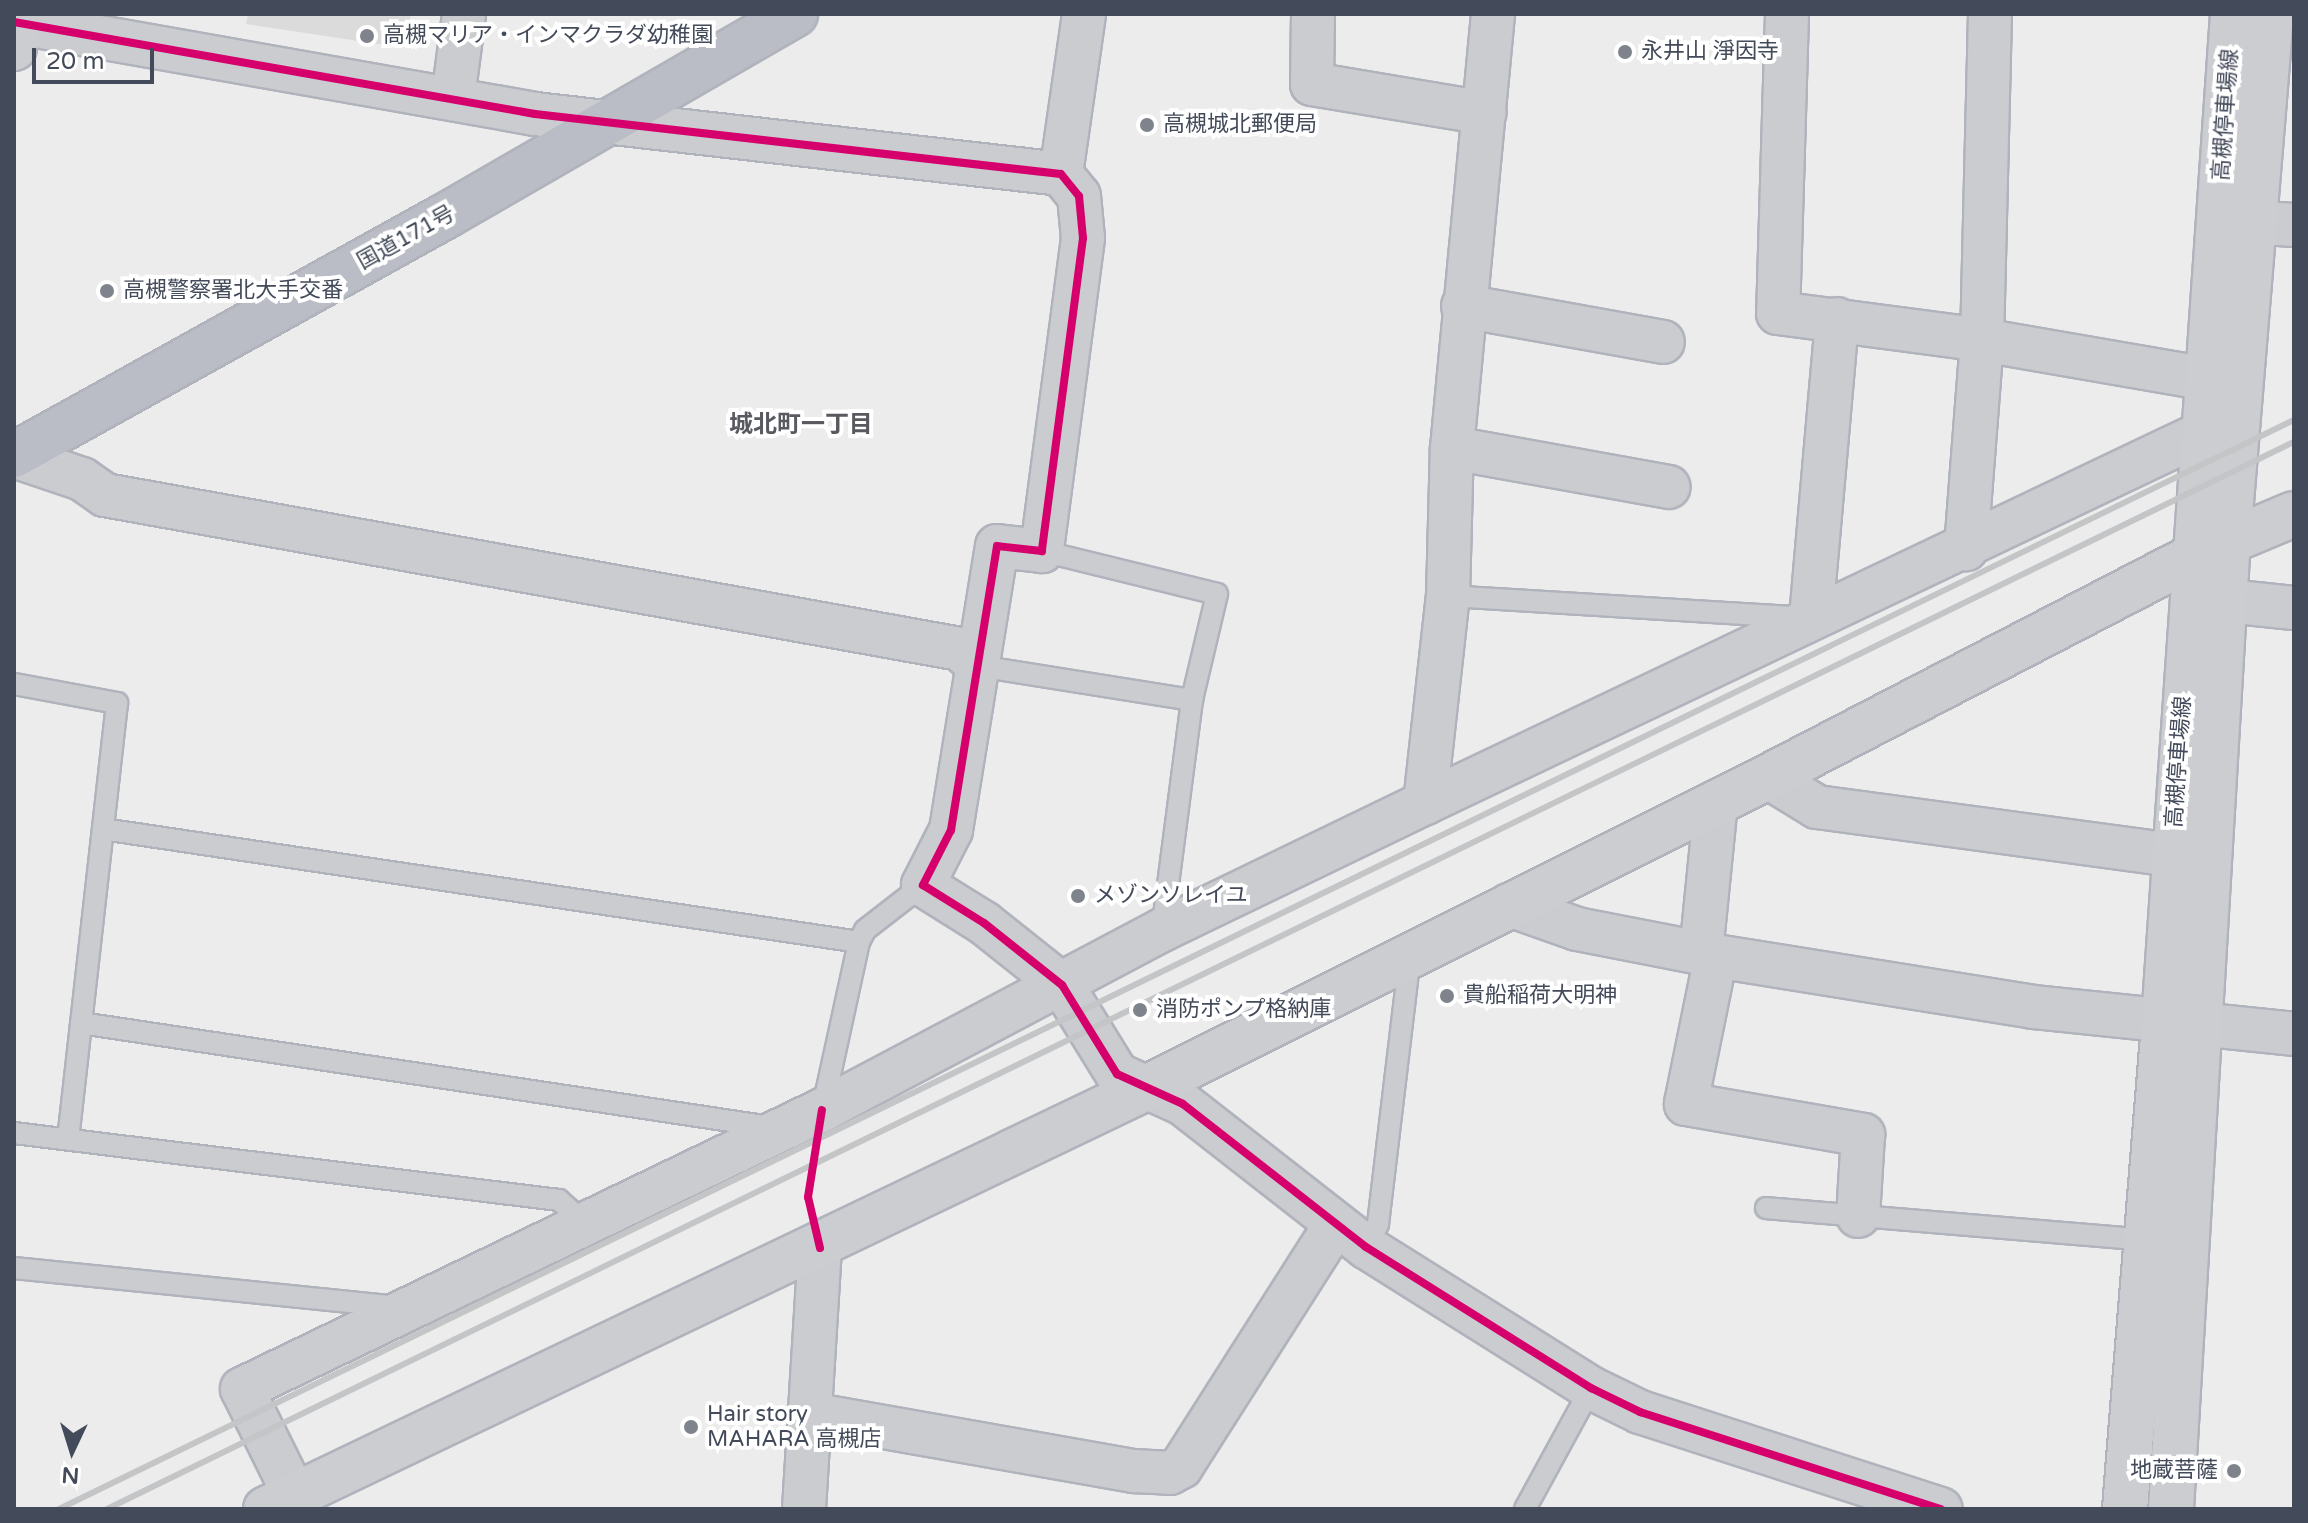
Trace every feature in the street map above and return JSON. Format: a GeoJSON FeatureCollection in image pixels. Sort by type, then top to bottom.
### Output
{"type":"FeatureCollection","features":[{"type":"Feature","properties":{"kind":"highway","name":"国道171号"},"geometry":{"type":"LineString","coordinates":[[14,456],[795,14]]}},
{"type":"Feature","properties":{"kind":"street"},"geometry":{"type":"LineString","coordinates":[[453,98],[464,14]]}},
{"type":"Feature","properties":{"kind":"street"},"geometry":{"type":"LineString","coordinates":[[1061,174],[1084,14]]}},
{"type":"Feature","properties":{"kind":"street"},"geometry":{"type":"LineString","coordinates":[[1313,14],[1312,84],[1485,113]]}},
{"type":"Feature","properties":{"kind":"street"},"geometry":{"type":"LineString","coordinates":[[1425,803],[1448,596],[1452,448],[1463,306],[1493,14]]}},
{"type":"Feature","properties":{"kind":"street"},"geometry":{"type":"LineString","coordinates":[[1787,14],[1778,313],[1982,340],[2207,379]]}},
{"type":"Feature","properties":{"kind":"street"},"geometry":{"type":"LineString","coordinates":[[1966,549],[1982,340],[1990,14]]}},
{"type":"Feature","properties":{"kind":"street","name":"高槻停車場線"},"geometry":{"type":"LineString","coordinates":[[2125,1509],[2144,1240],[2183,1024],[2227,601],[2211,547],[2202,433],[2207,379],[2256,222],[2233,14]]}},
{"type":"Feature","properties":{"kind":"street","name":"高槻停車場線"},"geometry":{"type":"LineString","coordinates":[[2171,1509],[2183,1024],[2172,855],[2256,222],[2271,14]]}},
{"type":"Feature","properties":{"kind":"street"},"geometry":{"type":"LineString","coordinates":[[16,27],[607,122],[1061,174],[1079,196],[1083,238],[1042,551],[997,546],[951,830],[923,885],[984,923],[1062,985],[1117,1074],[1183,1104],[1351,1236],[1591,1388],[1640,1412],[1941,1509]]}},
{"type":"Feature","properties":{"kind":"street"},"geometry":{"type":"LineString","coordinates":[[1463,306],[1663,342]]}},
{"type":"Feature","properties":{"kind":"street"},"geometry":{"type":"LineString","coordinates":[[1811,618],[1837,319]]}},
{"type":"Feature","properties":{"kind":"street"},"geometry":{"type":"LineString","coordinates":[[2202,433],[1966,549],[1811,618],[1162,930],[822,1110],[582,1221],[242,1389],[280,1502],[820,1248],[1768,777],[2211,547],[2294,514]]}},
{"type":"Feature","properties":{"kind":"street"},"geometry":{"type":"LineString","coordinates":[[1452,448],[1669,487]]}},
{"type":"Feature","properties":{"kind":"street"},"geometry":{"type":"LineString","coordinates":[[14,456],[82,479],[105,495],[960,649],[978,666]]}},
{"type":"Feature","properties":{"kind":"street"},"geometry":{"type":"LineString","coordinates":[[2227,601],[2294,608]]}},
{"type":"Feature","properties":{"kind":"street"},"geometry":{"type":"LineString","coordinates":[[1768,777],[1817,807],[2172,855]]}},
{"type":"Feature","properties":{"kind":"street"},"geometry":{"type":"LineString","coordinates":[[1716,802],[1709,955],[1686,1104],[1863,1135],[1858,1216]]}},
{"type":"Feature","properties":{"kind":"street"},"geometry":{"type":"LineString","coordinates":[[1509,905],[1577,929],[1709,955],[2034,1007],[2294,1034]]}},
{"type":"Feature","properties":{"kind":"street"},"geometry":{"type":"LineString","coordinates":[[810,1414],[1134,1471],[1170,1473],[1181,1467],[1351,1236]]}},
{"type":"Feature","properties":{"kind":"street"},"geometry":{"type":"LineString","coordinates":[[804,1509],[820,1248]]}},
{"type":"Feature","properties":{"kind":"lane"},"geometry":{"type":"LineString","coordinates":[[1042,551],[1217,594],[1192,700],[1162,930]]}},
{"type":"Feature","properties":{"kind":"lane"},"geometry":{"type":"LineString","coordinates":[[1448,596],[1811,618]]}},
{"type":"Feature","properties":{"kind":"lane"},"geometry":{"type":"LineString","coordinates":[[978,666],[1192,700]]}},
{"type":"Feature","properties":{"kind":"lane"},"geometry":{"type":"LineString","coordinates":[[14,684],[117,703],[68,1138]]}},
{"type":"Feature","properties":{"kind":"lane"},"geometry":{"type":"LineString","coordinates":[[103,829],[859,942]]}},
{"type":"Feature","properties":{"kind":"lane"},"geometry":{"type":"LineString","coordinates":[[822,1110],[859,942],[865,930],[923,885]]}},
{"type":"Feature","properties":{"kind":"lane"},"geometry":{"type":"LineString","coordinates":[[1351,1236],[1378,1224],[1411,955]]}},
{"type":"Feature","properties":{"kind":"lane"},"geometry":{"type":"LineString","coordinates":[[81,1023],[782,1129]]}},
{"type":"Feature","properties":{"kind":"lane"},"geometry":{"type":"LineString","coordinates":[[14,1133],[559,1200],[582,1221]]}},
{"type":"Feature","properties":{"kind":"lane"},"geometry":{"type":"LineString","coordinates":[[1766,1208],[2144,1240]]}},
{"type":"Feature","properties":{"kind":"lane"},"geometry":{"type":"LineString","coordinates":[[14,1268],[408,1308]]}},
{"type":"Feature","properties":{"kind":"lane"},"geometry":{"type":"LineString","coordinates":[[1525,1509],[1591,1388]]}},
{"type":"Feature","properties":{"kind":"shaded area","name":"高槻マリア・インマクラダ幼稚園"},"geometry":{"type":"Polygon","coordinates":[[[248,14],[411,14],[405,48],[246,24],[248,14]]]}},
{"type":"Feature","properties":{"kind":"railway"},"geometry":{"type":"LineString","coordinates":[[59,1509],[2294,420]]}},
{"type":"Feature","properties":{"kind":"railway"},"geometry":{"type":"LineString","coordinates":[[107,1509],[2294,442]]}},
{"type":"Feature","properties":{"kind":"cycle path"},"geometry":{"type":"LineString","coordinates":[[14,22],[535,114],[1061,174],[1079,196],[1083,238],[1042,551],[997,546],[951,830],[923,885],[984,923],[1062,985],[1117,1074],[1183,1104],[1366,1247],[1591,1388],[1640,1412],[1941,1509]]}},
{"type":"Feature","properties":{"kind":"cycle path"},"geometry":{"type":"LineString","coordinates":[[820,1248],[808,1197],[822,1110]]}},
{"type":"Feature","properties":{"kind":"place","name":"高槻マリア・インマクラダ幼稚園"},"geometry":{"type":"Point","coordinates":[367,36]}},
{"type":"Feature","properties":{"kind":"place","name":"永井山 淨因寺"},"geometry":{"type":"Point","coordinates":[1625,52]}},
{"type":"Feature","properties":{"kind":"place","name":"高槻城北郵便局"},"geometry":{"type":"Point","coordinates":[1147,125]}},
{"type":"Feature","properties":{"kind":"place","name":"高槻警察署北大手交番"},"geometry":{"type":"Point","coordinates":[107,291]}},
{"type":"Feature","properties":{"kind":"place","name":"メゾンソレイユ"},"geometry":{"type":"Point","coordinates":[1078,896]}},
{"type":"Feature","properties":{"kind":"place","name":"貴船稲荷大明神"},"geometry":{"type":"Point","coordinates":[1447,996]}},
{"type":"Feature","properties":{"kind":"place","name":"消防ポンプ格納庫"},"geometry":{"type":"Point","coordinates":[1140,1010]}},
{"type":"Feature","properties":{"kind":"place","name":"Hair story MAHARA 高槻店"},"geometry":{"type":"Point","coordinates":[691,1427]}},
{"type":"Feature","properties":{"kind":"place","name":"地蔵菩薩"},"geometry":{"type":"Point","coordinates":[2234,1471]}},
{"type":"Feature","properties":{"kind":"district","name":"城北町一丁目"},"geometry":{"type":"Point","coordinates":[801,425]}}]}
